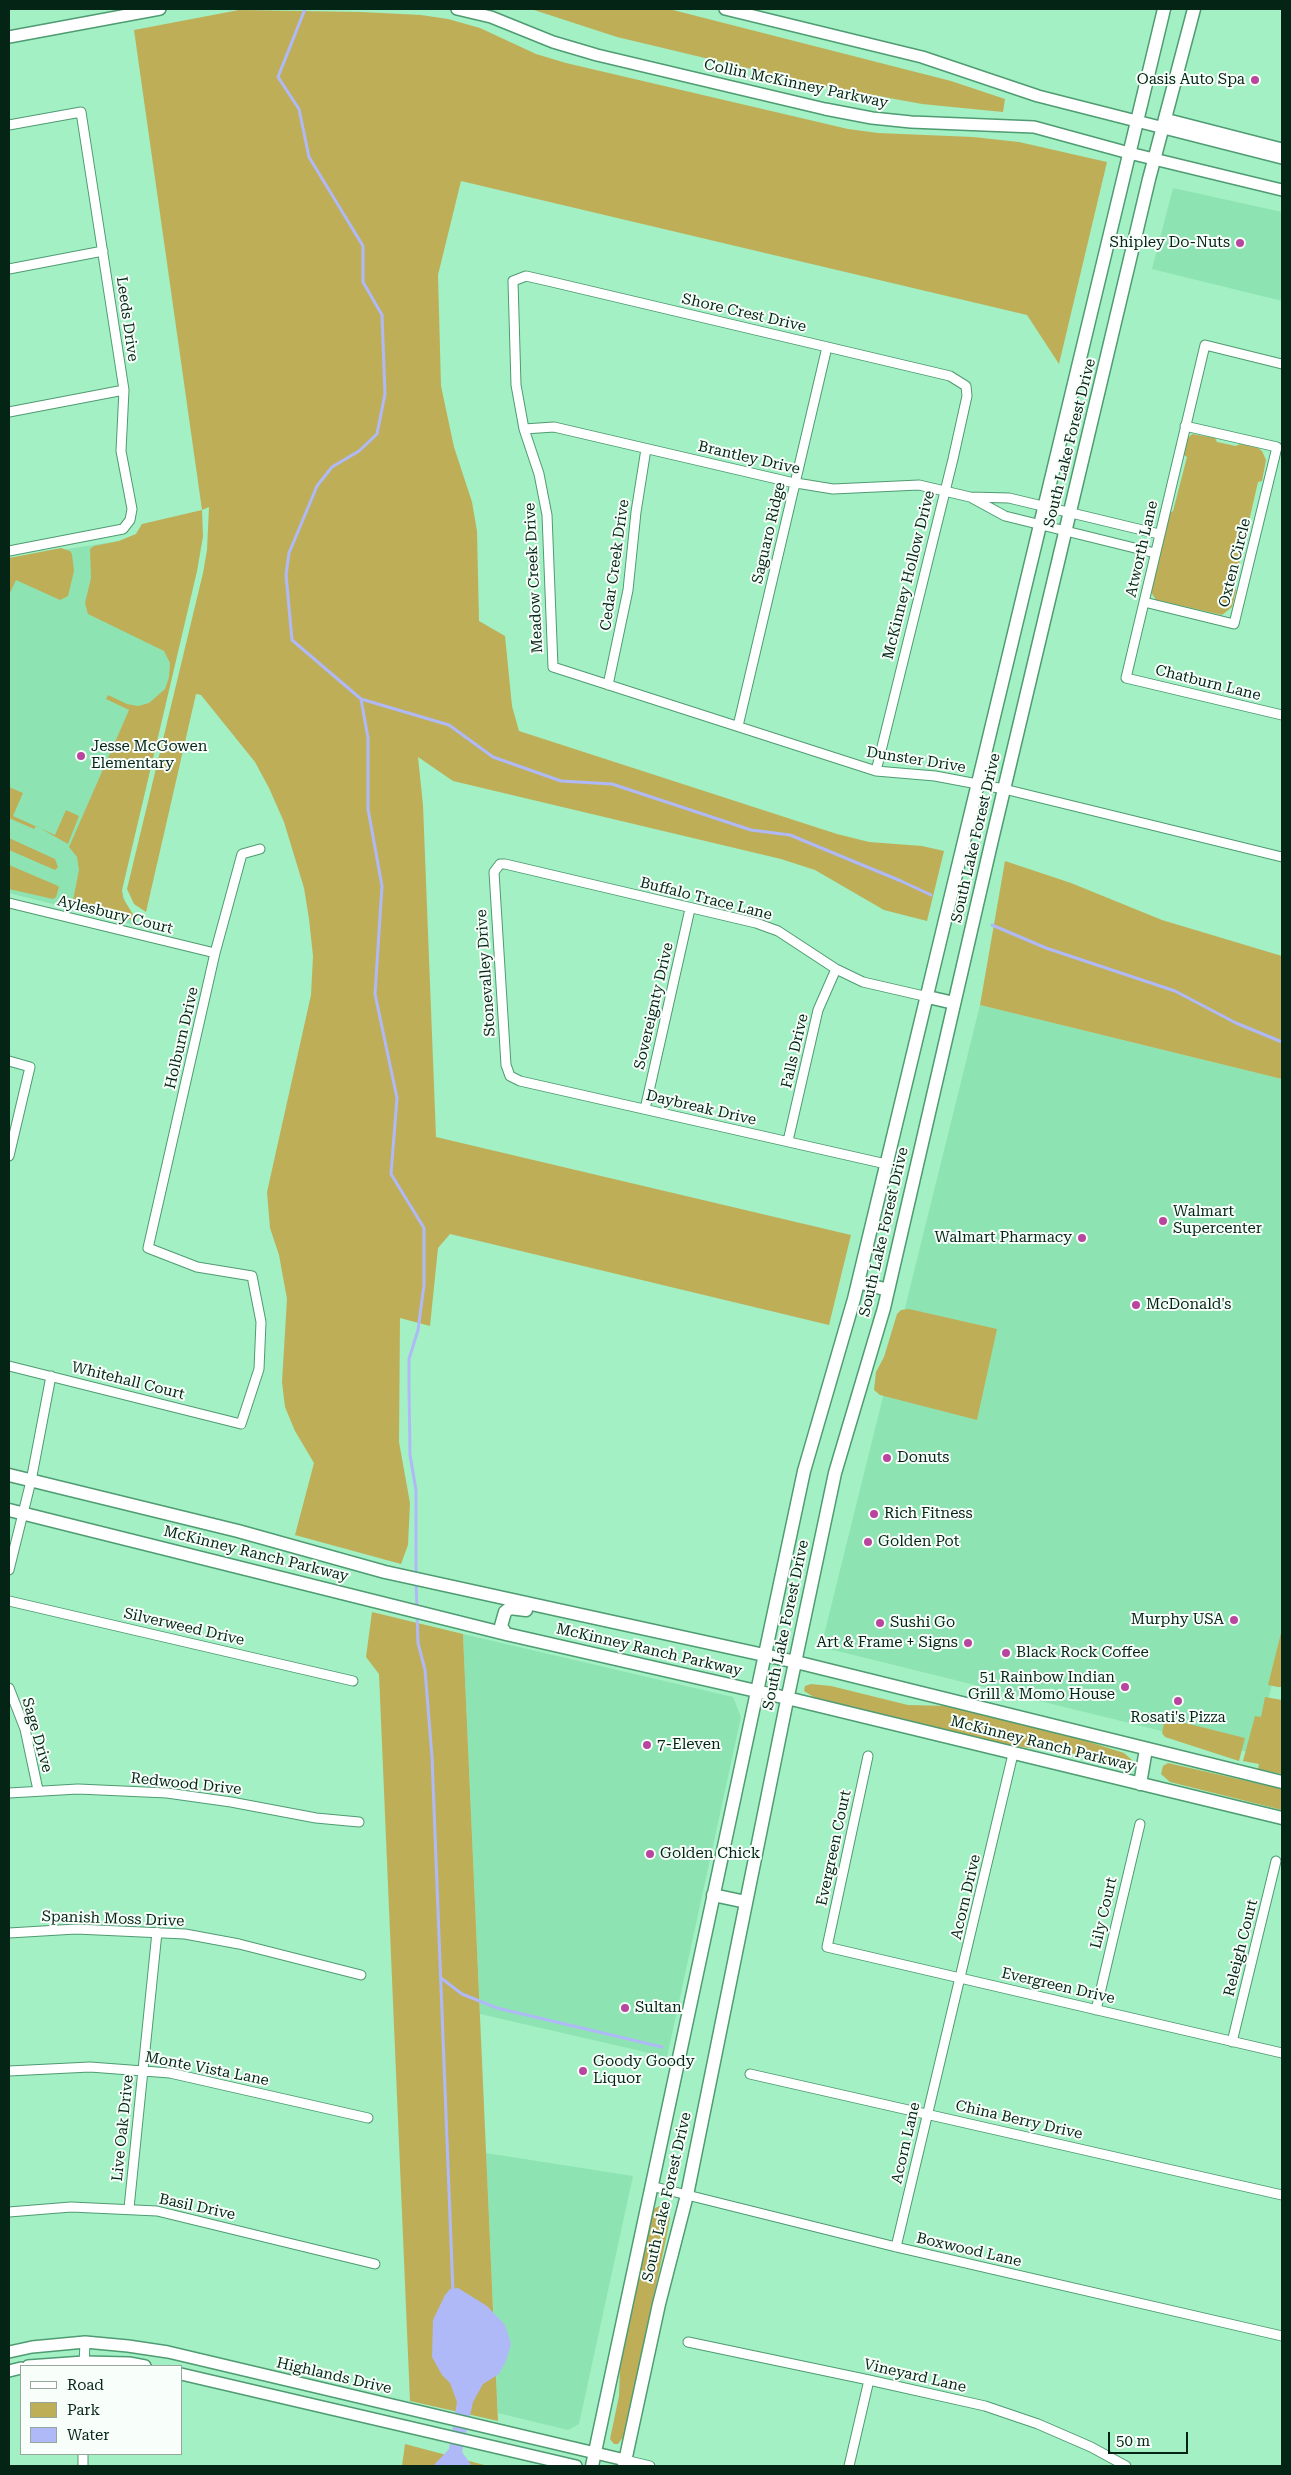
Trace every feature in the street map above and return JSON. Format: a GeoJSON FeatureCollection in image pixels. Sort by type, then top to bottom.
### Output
{"type":"FeatureCollection","features":[{"type":"Feature","properties":{"kind":"main road","name":"South Lake Forest Drive"},"geometry":{"type":"LineString","coordinates":[[592,2466],[804,1470],[858,1282],[1164,9]]}},
{"type":"Feature","properties":{"kind":"main road","name":"South Lake Forest Drive"},"geometry":{"type":"LineString","coordinates":[[624,2463],[659,2304],[687,2195],[787,1698],[835,1473],[888,1290],[1065,532],[1155,159],[1194,9]]}},
{"type":"Feature","properties":{"kind":"main road"},"geometry":{"type":"LineString","coordinates":[[928,997],[954,1003]]}},
{"type":"Feature","properties":{"kind":"main road"},"geometry":{"type":"LineString","coordinates":[[858,1282],[888,1290]]}},
{"type":"Feature","properties":{"kind":"main road","name":"McKinney Ranch Parkway"},"geometry":{"type":"LineString","coordinates":[[9,1475],[238,1532],[386,1572],[796,1662],[1282,1782]]}},
{"type":"Feature","properties":{"kind":"main road","name":"McKinney Ranch Parkway"},"geometry":{"type":"LineString","coordinates":[[9,1510],[506,1634],[787,1698],[1282,1818]]}},
{"type":"Feature","properties":{"kind":"main road"},"geometry":{"type":"LineString","coordinates":[[506,1634],[500,1622],[504,1612],[510,1608],[544,1613],[563,1612]]}},
{"type":"Feature","properties":{"kind":"main road"},"geometry":{"type":"LineString","coordinates":[[1140,1784],[1146,1748]]}},
{"type":"Feature","properties":{"kind":"main road"},"geometry":{"type":"LineString","coordinates":[[713,1895],[746,1902]]}},
{"type":"Feature","properties":{"kind":"street"},"geometry":{"type":"LineString","coordinates":[[9,37],[160,9]]}},
{"type":"Feature","properties":{"kind":"street","name":"Collin McKinney Parkway"},"geometry":{"type":"LineString","coordinates":[[457,9],[490,17],[553,42],[597,55],[825,109],[872,118],[911,122],[1034,127],[1129,153],[1282,190]]}},
{"type":"Feature","properties":{"kind":"street"},"geometry":{"type":"LineString","coordinates":[[725,9],[922,57],[950,65],[1007,87],[1137,122],[1164,124],[1282,149]]}},
{"type":"Feature","properties":{"kind":"street","name":"Leeds Drive"},"geometry":{"type":"LineString","coordinates":[[9,125],[81,112],[124,390],[121,451],[132,509],[130,520],[123,529],[9,551]]}},
{"type":"Feature","properties":{"kind":"street"},"geometry":{"type":"LineString","coordinates":[[1164,124],[1282,158]]}},
{"type":"Feature","properties":{"kind":"street"},"geometry":{"type":"LineString","coordinates":[[9,269],[103,251]]}},
{"type":"Feature","properties":{"kind":"street","name":"Shore Crest Drive"},"geometry":{"type":"LineString","coordinates":[[513,280],[526,276],[950,376],[966,386]]}},
{"type":"Feature","properties":{"kind":"street","name":"Meadow Creek Drive"},"geometry":{"type":"LineString","coordinates":[[513,280],[516,385],[524,429],[539,474],[547,515],[553,667]]}},
{"type":"Feature","properties":{"kind":"street","name":"Atworth Lane"},"geometry":{"type":"LineString","coordinates":[[1126,678],[1205,345],[1282,364]]}},
{"type":"Feature","properties":{"kind":"street","name":"Saguaro Ridge"},"geometry":{"type":"LineString","coordinates":[[738,726],[827,347]]}},
{"type":"Feature","properties":{"kind":"street","name":"McKinney Hollow Drive"},"geometry":{"type":"LineString","coordinates":[[876,771],[967,396],[966,386]]}},
{"type":"Feature","properties":{"kind":"street"},"geometry":{"type":"LineString","coordinates":[[9,412],[124,390]]}},
{"type":"Feature","properties":{"kind":"street","name":"Oxten Circle"},"geometry":{"type":"LineString","coordinates":[[1144,602],[1234,624],[1277,447],[1185,426]]}},
{"type":"Feature","properties":{"kind":"street","name":"Brantley Drive"},"geometry":{"type":"LineString","coordinates":[[524,429],[554,427],[795,483],[833,489],[919,485],[970,497],[1009,498],[1159,534]]}},
{"type":"Feature","properties":{"kind":"street","name":"Cedar Creek Drive"},"geometry":{"type":"LineString","coordinates":[[608,685],[628,590],[636,512],[646,449]]}},
{"type":"Feature","properties":{"kind":"street","name":"Brantley Drive"},"geometry":{"type":"LineString","coordinates":[[970,497],[1005,516],[1039,526],[1155,553]]}},
{"type":"Feature","properties":{"kind":"street","name":"Dunster Drive"},"geometry":{"type":"LineString","coordinates":[[553,667],[876,771],[935,776],[1004,789],[1282,857]]}},
{"type":"Feature","properties":{"kind":"street","name":"Chatburn Lane"},"geometry":{"type":"LineString","coordinates":[[1126,678],[1282,716]]}},
{"type":"Feature","properties":{"kind":"street","name":"Holburn Drive"},"geometry":{"type":"LineString","coordinates":[[241,1424],[259,1369],[261,1322],[252,1276],[197,1267],[148,1248],[215,953],[242,854],[260,849]]}},
{"type":"Feature","properties":{"kind":"street","name":"Buffalo Trace Lane"},"geometry":{"type":"LineString","coordinates":[[496,867],[505,864],[756,923],[778,931],[836,969],[863,982],[928,997]]}},
{"type":"Feature","properties":{"kind":"street","name":"Stonevalley Drive"},"geometry":{"type":"LineString","coordinates":[[496,867],[493,877],[506,1065],[510,1076]]}},
{"type":"Feature","properties":{"kind":"street","name":"Aylesbury Court"},"geometry":{"type":"LineString","coordinates":[[9,903],[215,953]]}},
{"type":"Feature","properties":{"kind":"street","name":"Sovereignty Drive"},"geometry":{"type":"LineString","coordinates":[[645,1109],[690,909]]}},
{"type":"Feature","properties":{"kind":"street","name":"Falls Drive"},"geometry":{"type":"LineString","coordinates":[[788,1141],[818,1010],[836,969]]}},
{"type":"Feature","properties":{"kind":"street"},"geometry":{"type":"LineString","coordinates":[[9,1062],[30,1067],[9,1156]]}},
{"type":"Feature","properties":{"kind":"street","name":"Daybreak Drive"},"geometry":{"type":"LineString","coordinates":[[510,1076],[520,1081],[886,1164]]}},
{"type":"Feature","properties":{"kind":"street","name":"Whitehall Court"},"geometry":{"type":"LineString","coordinates":[[9,1366],[241,1424]]}},
{"type":"Feature","properties":{"kind":"street"},"geometry":{"type":"LineString","coordinates":[[9,1570],[31,1481],[51,1376]]}},
{"type":"Feature","properties":{"kind":"street","name":"Silverweed Drive"},"geometry":{"type":"LineString","coordinates":[[9,1601],[353,1681]]}},
{"type":"Feature","properties":{"kind":"street","name":"Sage Drive"},"geometry":{"type":"LineString","coordinates":[[9,1688],[25,1729],[38,1790]]}},
{"type":"Feature","properties":{"kind":"street","name":"Acorn Drive"},"geometry":{"type":"LineString","coordinates":[[945,2046],[1013,1754]]}},
{"type":"Feature","properties":{"kind":"street","name":"Evergreen Court"},"geometry":{"type":"LineString","coordinates":[[827,1947],[868,1756]]}},
{"type":"Feature","properties":{"kind":"street","name":"Redwood Drive"},"geometry":{"type":"LineString","coordinates":[[9,1793],[38,1790],[167,1793],[231,1802],[316,1818],[359,1822]]}},
{"type":"Feature","properties":{"kind":"street","name":"Lily Court"},"geometry":{"type":"LineString","coordinates":[[1096,2010],[1140,1824]]}},
{"type":"Feature","properties":{"kind":"street","name":"Releigh Court"},"geometry":{"type":"LineString","coordinates":[[1232,2042],[1276,1861]]}},
{"type":"Feature","properties":{"kind":"street","name":"Spanish Moss Drive"},"geometry":{"type":"LineString","coordinates":[[9,1933],[76,1929],[157,1932],[239,1944],[362,1975]]}},
{"type":"Feature","properties":{"kind":"street","name":"Live Oak Drive"},"geometry":{"type":"LineString","coordinates":[[129,2208],[157,1932]]}},
{"type":"Feature","properties":{"kind":"street","name":"Evergreen Drive"},"geometry":{"type":"LineString","coordinates":[[827,1947],[1282,2053]]}},
{"type":"Feature","properties":{"kind":"street","name":"Acorn Lane"},"geometry":{"type":"LineString","coordinates":[[896,2247],[927,2113],[945,2046]]}},
{"type":"Feature","properties":{"kind":"street","name":"Monte Vista Lane"},"geometry":{"type":"LineString","coordinates":[[9,2071],[62,2067],[143,2070],[202,2079],[368,2118]]}},
{"type":"Feature","properties":{"kind":"street","name":"China Berry Drive"},"geometry":{"type":"LineString","coordinates":[[750,2074],[1282,2195]]}},
{"type":"Feature","properties":{"kind":"street","name":"Boxwood Lane"},"geometry":{"type":"LineString","coordinates":[[651,2186],[896,2247],[1282,2336]]}},
{"type":"Feature","properties":{"kind":"street","name":"Basil Drive"},"geometry":{"type":"LineString","coordinates":[[9,2212],[71,2207],[129,2208],[186,2217],[375,2264]]}},
{"type":"Feature","properties":{"kind":"street"},"geometry":{"type":"LineString","coordinates":[[84,2342],[84,2364]]}},
{"type":"Feature","properties":{"kind":"street","name":"Highlands Drive"},"geometry":{"type":"LineString","coordinates":[[9,2352],[32,2347],[84,2342],[168,2352],[374,2402],[595,2451],[624,2463],[650,2466]]}},
{"type":"Feature","properties":{"kind":"street","name":"Vineyard Lane"},"geometry":{"type":"LineString","coordinates":[[688,2342],[985,2406],[1038,2424],[1091,2447],[1126,2466]]}},
{"type":"Feature","properties":{"kind":"street"},"geometry":{"type":"LineString","coordinates":[[56,2365],[129,2363],[140,2365]]}},
{"type":"Feature","properties":{"kind":"street"},"geometry":{"type":"LineString","coordinates":[[182,2374],[576,2466]]}},
{"type":"Feature","properties":{"kind":"street"},"geometry":{"type":"LineString","coordinates":[[849,2466],[869,2380]]}},
{"type":"Feature","properties":{"kind":"street"},"geometry":{"type":"LineString","coordinates":[[371,2419],[374,2402]]}},
{"type":"Feature","properties":{"kind":"shaded area"},"geometry":{"type":"Polygon","coordinates":[[[1173,188],[1282,212],[1282,301],[1152,269],[1173,188]]]}},
{"type":"Feature","properties":{"kind":"shaded area","name":"Jesse McGowen Elementary"},"geometry":{"type":"Polygon","coordinates":[[[142,524],[203,536],[197,571],[122,890],[126,905],[143,927],[9,893],[9,558],[119,541],[136,534],[142,524]]]}},
{"type":"Feature","properties":{"kind":"shaded area"},"geometry":{"type":"Polygon","coordinates":[[[980,1005],[1282,1079],[1282,1644],[1255,1754],[821,1647],[980,1005]]]}},
{"type":"Feature","properties":{"kind":"shaded area"},"geometry":{"type":"Polygon","coordinates":[[[463,1634],[733,1697],[741,1717],[667,2057],[480,2014],[463,1634]]]}},
{"type":"Feature","properties":{"kind":"shaded area"},"geometry":{"type":"Polygon","coordinates":[[[486,2153],[633,2176],[579,2424],[568,2430],[498,2413],[486,2153]]]}},
{"type":"Feature","properties":{"kind":"green space"},"geometry":{"type":"Polygon","coordinates":[[[531,9],[669,9],[951,81],[1005,99],[1003,112],[922,104],[818,85],[617,37],[531,9]]]}},
{"type":"Feature","properties":{"kind":"green space"},"geometry":{"type":"Polygon","coordinates":[[[239,10],[421,15],[448,19],[480,28],[536,54],[566,63],[848,129],[878,133],[973,137],[1019,142],[1107,162],[1059,364],[1027,315],[461,181],[438,275],[441,386],[454,447],[472,502],[477,531],[479,621],[505,636],[512,706],[519,731],[837,834],[869,842],[922,846],[944,851],[927,921],[884,910],[815,870],[781,859],[453,781],[418,757],[423,805],[436,1137],[851,1235],[829,1325],[450,1234],[438,1248],[430,1326],[400,1318],[399,1442],[410,1503],[408,1545],[401,1564],[295,1535],[314,1463],[295,1431],[285,1407],[282,1382],[287,1299],[279,1255],[270,1228],[267,1192],[311,995],[313,956],[309,919],[304,888],[284,822],[269,788],[255,762],[201,695],[196,694],[146,912],[134,904],[127,889],[203,573],[207,550],[209,507],[202,510],[134,30],[239,10]]]}},
{"type":"Feature","properties":{"kind":"green space"},"geometry":{"type":"Polygon","coordinates":[[[1192,434],[1215,438],[1217,442],[1258,448],[1262,451],[1266,460],[1262,481],[1258,482],[1234,586],[1236,590],[1232,607],[1222,615],[1156,600],[1151,592],[1170,513],[1173,511],[1187,457],[1184,455],[1187,439],[1192,434]]]}},
{"type":"Feature","properties":{"kind":"green space"},"geometry":{"type":"Polygon","coordinates":[[[202,510],[203,536],[197,571],[122,890],[123,898],[137,921],[82,908],[73,900],[79,870],[77,857],[69,847],[129,710],[106,699],[108,695],[127,704],[138,706],[149,703],[165,689],[169,677],[170,663],[164,651],[88,614],[85,603],[91,578],[90,549],[94,546],[119,541],[136,534],[142,524],[202,510]]]}},
{"type":"Feature","properties":{"kind":"green space"},"geometry":{"type":"Polygon","coordinates":[[[61,548],[70,551],[72,554],[74,571],[68,596],[60,600],[16,580],[9,595],[9,558],[61,548]]]}},
{"type":"Feature","properties":{"kind":"green space"},"geometry":{"type":"Polygon","coordinates":[[[9,787],[23,793],[13,816],[36,826],[34,829],[9,818],[9,787]]]}},
{"type":"Feature","properties":{"kind":"green space"},"geometry":{"type":"Polygon","coordinates":[[[66,810],[79,816],[68,844],[40,828],[55,835],[66,810]]]}},
{"type":"Feature","properties":{"kind":"green space"},"geometry":{"type":"Polygon","coordinates":[[[9,838],[55,859],[58,867],[55,870],[9,850],[9,838]]]}},
{"type":"Feature","properties":{"kind":"green space"},"geometry":{"type":"Polygon","coordinates":[[[1005,861],[1071,883],[1162,920],[1282,956],[1282,1079],[980,1005],[1005,861]]]}},
{"type":"Feature","properties":{"kind":"green space"},"geometry":{"type":"Polygon","coordinates":[[[9,865],[59,887],[56,897],[53,899],[9,889],[9,865]]]}},
{"type":"Feature","properties":{"kind":"green space"},"geometry":{"type":"Polygon","coordinates":[[[909,1309],[997,1329],[977,1420],[880,1395],[874,1390],[876,1372],[884,1357],[897,1314],[901,1310],[909,1309]]]}},
{"type":"Feature","properties":{"kind":"green space"},"geometry":{"type":"Polygon","coordinates":[[[372,1612],[463,1634],[498,2421],[410,2401],[379,1674],[366,1657],[372,1612]]]}},
{"type":"Feature","properties":{"kind":"green space"},"geometry":{"type":"Polygon","coordinates":[[[1282,1629],[1282,1687],[1278,1687],[1268,1685],[1282,1629]]]}},
{"type":"Feature","properties":{"kind":"green space"},"geometry":{"type":"Polygon","coordinates":[[[811,1684],[831,1686],[908,1705],[951,1706],[1055,1731],[1124,1753],[1133,1761],[1124,1764],[1109,1763],[1075,1754],[1007,1745],[817,1699],[804,1691],[805,1686],[811,1684]]]}},
{"type":"Feature","properties":{"kind":"green space"},"geometry":{"type":"Polygon","coordinates":[[[1265,1697],[1282,1700],[1282,1774],[1258,1769],[1259,1764],[1243,1761],[1255,1716],[1261,1717],[1265,1697]]]}},
{"type":"Feature","properties":{"kind":"green space"},"geometry":{"type":"Polygon","coordinates":[[[1165,1718],[1245,1738],[1239,1761],[1165,1737],[1162,1733],[1165,1718]]]}},
{"type":"Feature","properties":{"kind":"green space"},"geometry":{"type":"Polygon","coordinates":[[[1168,1763],[1282,1789],[1282,1810],[1170,1782],[1161,1774],[1163,1766],[1168,1763]]]}},
{"type":"Feature","properties":{"kind":"green space"},"geometry":{"type":"Polygon","coordinates":[[[663,2205],[670,2218],[667,2234],[624,2436],[618,2444],[614,2444],[610,2439],[619,2396],[620,2368],[626,2338],[653,2212],[655,2208],[663,2205]]]}},
{"type":"Feature","properties":{"kind":"green space"},"geometry":{"type":"Polygon","coordinates":[[[405,2444],[488,2466],[402,2466],[405,2444]]]}},
{"type":"Feature","properties":{"kind":"water"},"geometry":{"type":"Polygon","coordinates":[[[458,2288],[487,2306],[505,2325],[511,2344],[506,2361],[499,2374],[483,2384],[473,2402],[462,2452],[472,2466],[433,2466],[449,2449],[457,2402],[450,2383],[442,2375],[432,2357],[433,2320],[445,2295],[450,2289],[458,2288]]]}},
{"type":"Feature","properties":{"kind":"waterway"},"geometry":{"type":"LineString","coordinates":[[305,9],[278,77],[299,109],[309,157],[363,246],[363,282],[382,315],[385,394],[377,434],[359,451],[332,467],[317,486],[289,553],[286,575],[292,640],[361,699],[449,725],[493,757],[561,781],[612,784],[751,830],[790,835],[931,895]]}},
{"type":"Feature","properties":{"kind":"waterway"},"geometry":{"type":"LineString","coordinates":[[361,699],[368,738],[368,809],[382,886],[375,994],[397,1098],[391,1174],[424,1228],[424,1285],[418,1330],[409,1359],[410,1455],[416,1490],[416,1575]]}},
{"type":"Feature","properties":{"kind":"waterway"},"geometry":{"type":"LineString","coordinates":[[992,925],[1046,948],[1175,991],[1236,1023],[1282,1042]]}},
{"type":"Feature","properties":{"kind":"waterway"},"geometry":{"type":"LineString","coordinates":[[416,1581],[417,1610]]}},
{"type":"Feature","properties":{"kind":"waterway"},"geometry":{"type":"LineString","coordinates":[[417,1616],[418,1643],[425,1670],[432,1757],[453,2293]]}},
{"type":"Feature","properties":{"kind":"waterway"},"geometry":{"type":"LineString","coordinates":[[441,1978],[462,1994],[497,2008],[662,2047]]}},
{"type":"Feature","properties":{"kind":"place","name":"Oasis Auto Spa"},"geometry":{"type":"Point","coordinates":[1255,80]}},
{"type":"Feature","properties":{"kind":"place","name":"Shipley Do-Nuts"},"geometry":{"type":"Point","coordinates":[1240,243]}},
{"type":"Feature","properties":{"kind":"place","name":"Jesse McGowen Elementary"},"geometry":{"type":"Point","coordinates":[81,756]}},
{"type":"Feature","properties":{"kind":"place","name":"Walmart Supercenter"},"geometry":{"type":"Point","coordinates":[1163,1221]}},
{"type":"Feature","properties":{"kind":"place","name":"Walmart Pharmacy"},"geometry":{"type":"Point","coordinates":[1082,1238]}},
{"type":"Feature","properties":{"kind":"place","name":"McDonald's"},"geometry":{"type":"Point","coordinates":[1136,1305]}},
{"type":"Feature","properties":{"kind":"place","name":"Donuts"},"geometry":{"type":"Point","coordinates":[887,1458]}},
{"type":"Feature","properties":{"kind":"place","name":"Rich Fitness"},"geometry":{"type":"Point","coordinates":[874,1514]}},
{"type":"Feature","properties":{"kind":"place","name":"Golden Pot"},"geometry":{"type":"Point","coordinates":[868,1542]}},
{"type":"Feature","properties":{"kind":"place","name":"Murphy USA"},"geometry":{"type":"Point","coordinates":[1234,1620]}},
{"type":"Feature","properties":{"kind":"place","name":"Sushi Go"},"geometry":{"type":"Point","coordinates":[880,1623]}},
{"type":"Feature","properties":{"kind":"place","name":"Art & Frame + Signs"},"geometry":{"type":"Point","coordinates":[968,1643]}},
{"type":"Feature","properties":{"kind":"place","name":"Black Rock Coffee"},"geometry":{"type":"Point","coordinates":[1006,1653]}},
{"type":"Feature","properties":{"kind":"place","name":"51 Rainbow Indian Grill & Momo House"},"geometry":{"type":"Point","coordinates":[1125,1687]}},
{"type":"Feature","properties":{"kind":"place","name":"Rosati's Pizza"},"geometry":{"type":"Point","coordinates":[1178,1701]}},
{"type":"Feature","properties":{"kind":"place","name":"7-Eleven"},"geometry":{"type":"Point","coordinates":[647,1745]}},
{"type":"Feature","properties":{"kind":"place","name":"Golden Chick"},"geometry":{"type":"Point","coordinates":[650,1854]}},
{"type":"Feature","properties":{"kind":"place","name":"Sultan"},"geometry":{"type":"Point","coordinates":[625,2008]}},
{"type":"Feature","properties":{"kind":"place","name":"Goody Goody Liquor"},"geometry":{"type":"Point","coordinates":[583,2071]}}]}
